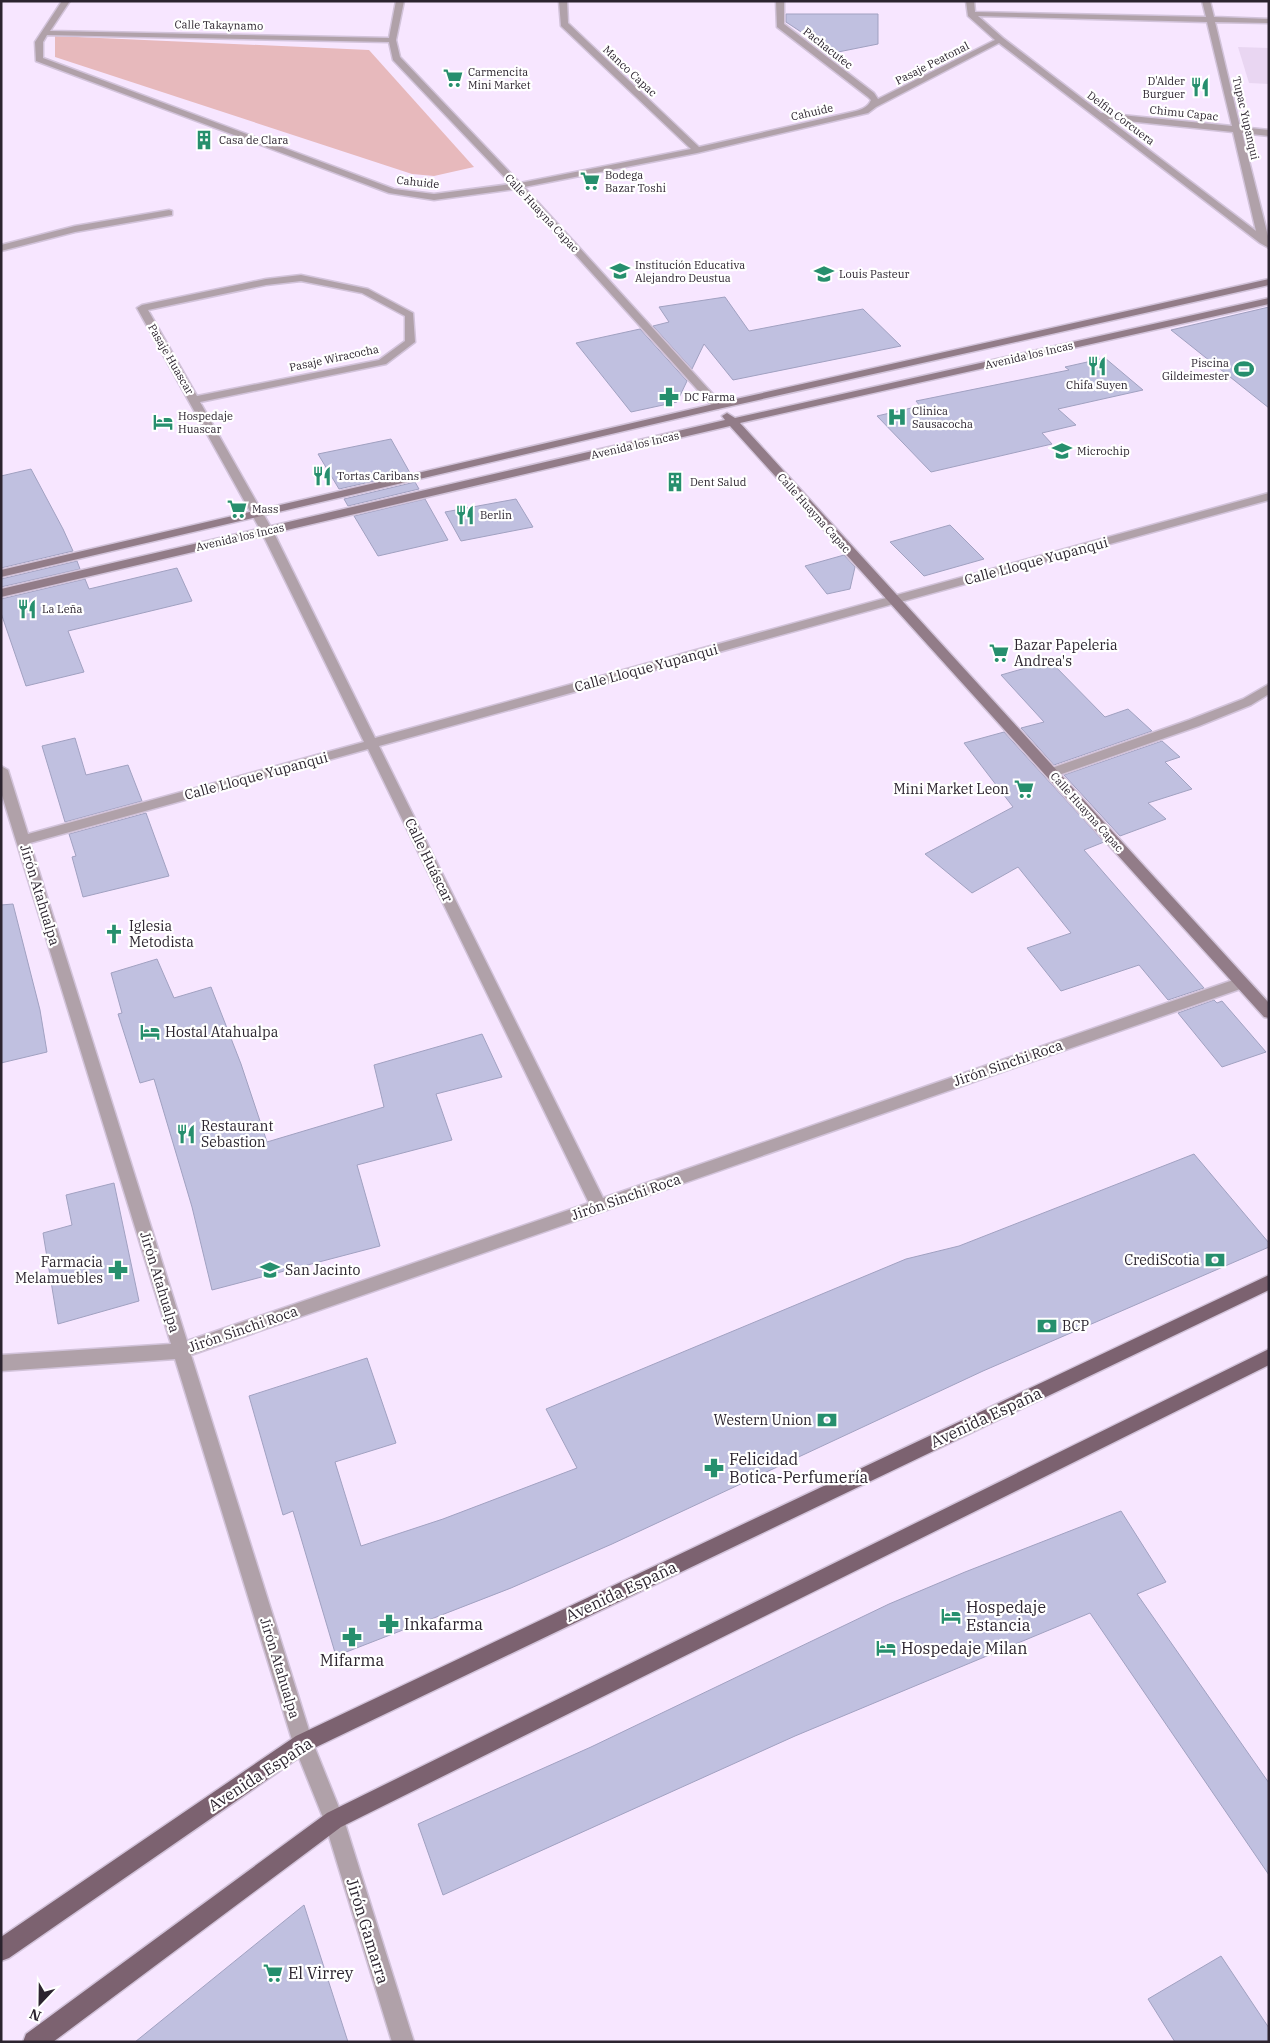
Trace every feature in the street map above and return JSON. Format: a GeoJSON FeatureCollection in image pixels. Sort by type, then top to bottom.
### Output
{"type":"FeatureCollection","features":[{"type":"Feature","properties":{"kind":"main road","name":"Avenida España"},"geometry":{"type":"LineString","coordinates":[[1,1950],[303,1743],[1269,1282]]}},
{"type":"Feature","properties":{"kind":"main road"},"geometry":{"type":"LineString","coordinates":[[34,2042],[334,1820],[1269,1356]]}},
{"type":"Feature","properties":{"kind":"street","name":"Cahuide"},"geometry":{"type":"LineString","coordinates":[[66,1],[40,42],[39,59],[392,191],[434,197],[518,186],[697,150],[866,111],[874,105]]}},
{"type":"Feature","properties":{"kind":"street"},"geometry":{"type":"LineString","coordinates":[[392,40],[400,1]]}},
{"type":"Feature","properties":{"kind":"street","name":"Manco Capac"},"geometry":{"type":"LineString","coordinates":[[563,1],[564,24],[697,150]]}},
{"type":"Feature","properties":{"kind":"street","name":"Pachacutec"},"geometry":{"type":"LineString","coordinates":[[780,1],[780,25],[871,95],[875,100],[874,105]]}},
{"type":"Feature","properties":{"kind":"street"},"geometry":{"type":"LineString","coordinates":[[970,1],[971,14],[1269,21]]}},
{"type":"Feature","properties":{"kind":"street","name":"Tupac Yupanqui"},"geometry":{"type":"LineString","coordinates":[[1206,1],[1266,243]]}},
{"type":"Feature","properties":{"kind":"street","name":"Delfin Corcuera"},"geometry":{"type":"LineString","coordinates":[[971,14],[1000,40],[1266,243]]}},
{"type":"Feature","properties":{"kind":"street","name":"Calle Takaynamo"},"geometry":{"type":"LineString","coordinates":[[45,33],[392,40]]}},
{"type":"Feature","properties":{"kind":"street","name":"Calle Huayna Capac"},"geometry":{"type":"LineString","coordinates":[[392,40],[396,58],[518,186],[1269,1013]]}},
{"type":"Feature","properties":{"kind":"street","name":"Pasaje Peatonal"},"geometry":{"type":"LineString","coordinates":[[874,105],[1000,40]]}},
{"type":"Feature","properties":{"kind":"street","name":"Chimu Capac"},"geometry":{"type":"LineString","coordinates":[[1097,114],[1269,134]]}},
{"type":"Feature","properties":{"kind":"street"},"geometry":{"type":"LineString","coordinates":[[1,248],[75,229],[170,213]]}},
{"type":"Feature","properties":{"kind":"street","name":"Pasaje Wiracocha"},"geometry":{"type":"LineString","coordinates":[[142,308],[266,282],[301,278],[366,291],[410,315],[410,342],[382,362],[194,400]]}},
{"type":"Feature","properties":{"kind":"street","name":"Avenida los Incas"},"geometry":{"type":"LineString","coordinates":[[1,574],[718,406],[1269,282]]}},
{"type":"Feature","properties":{"kind":"street","name":"Avenida los Incas"},"geometry":{"type":"LineString","coordinates":[[1,593],[732,422],[1269,301]]}},
{"type":"Feature","properties":{"kind":"street","name":"Pasaje Huascar"},"geometry":{"type":"LineString","coordinates":[[142,308],[259,515]]}},
{"type":"Feature","properties":{"kind":"street","name":"Calle Lloque Yupanqui"},"geometry":{"type":"LineString","coordinates":[[23,840],[1269,496]]}},
{"type":"Feature","properties":{"kind":"street","name":"Calle Huáscar"},"geometry":{"type":"LineString","coordinates":[[259,515],[599,1206]]}},
{"type":"Feature","properties":{"kind":"street"},"geometry":{"type":"LineString","coordinates":[[1051,773],[1248,702],[1269,688]]}},
{"type":"Feature","properties":{"kind":"street","name":"Jirón Atahualpa"},"geometry":{"type":"LineString","coordinates":[[1,770],[303,1743],[334,1820]]}},
{"type":"Feature","properties":{"kind":"street","name":"Jirón Sinchi Roca"},"geometry":{"type":"LineString","coordinates":[[1,1363],[181,1351],[1241,982]]}},
{"type":"Feature","properties":{"kind":"street","name":"Jirón Gamarra"},"geometry":{"type":"LineString","coordinates":[[334,1820],[403,2042]]}},
{"type":"Feature","properties":{"kind":"shaded area"},"geometry":{"type":"Polygon","coordinates":[[[55,36],[369,50],[474,167],[434,176],[412,174],[55,57],[55,36]]]}},
{"type":"Feature","properties":{"kind":"shaded area"},"geometry":{"type":"Polygon","coordinates":[[[1238,47],[1269,48],[1269,84],[1249,83],[1238,47]]]}},
{"type":"Feature","properties":{"kind":"building"},"geometry":{"type":"Polygon","coordinates":[[[786,14],[878,14],[878,44],[833,53],[786,22],[786,14]]]}},
{"type":"Feature","properties":{"kind":"building"},"geometry":{"type":"Polygon","coordinates":[[[725,297],[749,331],[863,309],[901,346],[733,380],[704,344],[692,369],[653,326],[669,322],[659,307],[725,297]]]}},
{"type":"Feature","properties":{"kind":"building","name":"Piscina Gildeimester"},"geometry":{"type":"Polygon","coordinates":[[[1269,307],[1269,408],[1171,330],[1269,307]]]}},
{"type":"Feature","properties":{"kind":"building"},"geometry":{"type":"Polygon","coordinates":[[[640,329],[687,381],[677,402],[631,412],[576,343],[640,329]]]}},
{"type":"Feature","properties":{"kind":"building"},"geometry":{"type":"Polygon","coordinates":[[[1105,358],[1143,390],[1058,409],[1076,425],[1042,433],[1052,444],[931,472],[877,416],[920,406],[916,401],[1069,370],[1065,367],[1105,358]]]}},
{"type":"Feature","properties":{"kind":"building"},"geometry":{"type":"Polygon","coordinates":[[[391,439],[410,473],[339,489],[318,454],[391,439]]]}},
{"type":"Feature","properties":{"kind":"building"},"geometry":{"type":"Polygon","coordinates":[[[31,469],[73,551],[1,568],[1,476],[31,469]]]}},
{"type":"Feature","properties":{"kind":"building"},"geometry":{"type":"Polygon","coordinates":[[[415,482],[419,489],[348,506],[344,499],[415,482]]]}},
{"type":"Feature","properties":{"kind":"building"},"geometry":{"type":"Polygon","coordinates":[[[425,499],[448,540],[378,556],[354,516],[425,499]]]}},
{"type":"Feature","properties":{"kind":"building"},"geometry":{"type":"Polygon","coordinates":[[[516,499],[533,527],[461,541],[445,512],[516,499]]]}},
{"type":"Feature","properties":{"kind":"building"},"geometry":{"type":"Polygon","coordinates":[[[950,525],[984,559],[924,576],[890,542],[950,525]]]}},
{"type":"Feature","properties":{"kind":"building"},"geometry":{"type":"Polygon","coordinates":[[[844,555],[855,567],[850,589],[827,594],[805,566],[844,555]]]}},
{"type":"Feature","properties":{"kind":"building"},"geometry":{"type":"Polygon","coordinates":[[[77,561],[80,569],[1,587],[1,579],[77,561]]]}},
{"type":"Feature","properties":{"kind":"building"},"geometry":{"type":"Polygon","coordinates":[[[177,568],[192,601],[68,631],[84,672],[26,686],[1,613],[1,599],[85,579],[89,589],[177,568]]]}},
{"type":"Feature","properties":{"kind":"building"},"geometry":{"type":"Polygon","coordinates":[[[1050,661],[1105,717],[1128,709],[1152,731],[1054,765],[1021,728],[1044,722],[1001,675],[1050,661]]]}},
{"type":"Feature","properties":{"kind":"building"},"geometry":{"type":"Polygon","coordinates":[[[1004,732],[1104,842],[1084,850],[1204,988],[1168,1000],[1139,965],[1061,991],[1027,948],[1071,933],[1018,867],[972,893],[925,854],[1013,807],[964,743],[1004,732]]]}},
{"type":"Feature","properties":{"kind":"building"},"geometry":{"type":"Polygon","coordinates":[[[75,738],[86,775],[128,765],[142,801],[65,822],[42,746],[75,738]]]}},
{"type":"Feature","properties":{"kind":"building"},"geometry":{"type":"Polygon","coordinates":[[[1162,741],[1180,757],[1165,762],[1192,789],[1148,803],[1166,819],[1120,836],[1064,775],[1162,741]]]}},
{"type":"Feature","properties":{"kind":"building"},"geometry":{"type":"Polygon","coordinates":[[[146,813],[169,876],[83,897],[72,857],[76,856],[69,834],[146,813]]]}},
{"type":"Feature","properties":{"kind":"building"},"geometry":{"type":"Polygon","coordinates":[[[13,904],[40,1010],[47,1052],[1,1063],[1,905],[13,904]]]}},
{"type":"Feature","properties":{"kind":"building"},"geometry":{"type":"Polygon","coordinates":[[[157,959],[174,998],[211,987],[241,1064],[267,1142],[384,1107],[374,1065],[482,1034],[502,1077],[436,1094],[452,1140],[357,1165],[380,1246],[212,1290],[192,1207],[154,1079],[140,1083],[118,1014],[122,1013],[111,973],[157,959]]]}},
{"type":"Feature","properties":{"kind":"building"},"geometry":{"type":"Polygon","coordinates":[[[1214,1000],[1217,1003],[1222,1001],[1266,1052],[1222,1067],[1178,1013],[1214,1000]]]}},
{"type":"Feature","properties":{"kind":"building"},"geometry":{"type":"Polygon","coordinates":[[[1194,1154],[1269,1243],[1269,1247],[983,1371],[612,1544],[511,1588],[336,1656],[293,1511],[283,1515],[249,1396],[367,1358],[396,1443],[335,1462],[361,1546],[443,1519],[577,1468],[546,1409],[906,1259],[959,1246],[1194,1154]]]}},
{"type":"Feature","properties":{"kind":"building"},"geometry":{"type":"Polygon","coordinates":[[[114,1183],[139,1301],[58,1324],[43,1233],[72,1225],[66,1195],[114,1183]]]}},
{"type":"Feature","properties":{"kind":"building"},"geometry":{"type":"Polygon","coordinates":[[[1121,1511],[1166,1582],[1137,1594],[1269,1783],[1269,1875],[1090,1613],[795,1736],[443,1895],[418,1824],[591,1747],[889,1604],[1121,1511]]]}},
{"type":"Feature","properties":{"kind":"building","name":"El Virrey"},"geometry":{"type":"Polygon","coordinates":[[[304,1905],[348,2042],[135,2042],[304,1905]]]}},
{"type":"Feature","properties":{"kind":"building"},"geometry":{"type":"Polygon","coordinates":[[[1221,1956],[1269,2028],[1269,2042],[1175,2042],[1148,1999],[1221,1956]]]}},
{"type":"Feature","properties":{"kind":"place","name":"Carmencita Mini Market"},"geometry":{"type":"Point","coordinates":[453,78]}},
{"type":"Feature","properties":{"kind":"place","name":"D'Alder Burguer"},"geometry":{"type":"Point","coordinates":[1200,87]}},
{"type":"Feature","properties":{"kind":"place","name":"Casa de Clara"},"geometry":{"type":"Point","coordinates":[204,140]}},
{"type":"Feature","properties":{"kind":"place","name":"Bodega Bazar Toshi"},"geometry":{"type":"Point","coordinates":[590,181]}},
{"type":"Feature","properties":{"kind":"place","name":"Institución Educativa Alejandro Deustua"},"geometry":{"type":"Point","coordinates":[620,271]}},
{"type":"Feature","properties":{"kind":"place","name":"Louis Pasteur"},"geometry":{"type":"Point","coordinates":[824,274]}},
{"type":"Feature","properties":{"kind":"place","name":"Chifa Suyen"},"geometry":{"type":"Point","coordinates":[1097,366]}},
{"type":"Feature","properties":{"kind":"place","name":"Piscina Gildeimester"},"geometry":{"type":"Point","coordinates":[1244,369]}},
{"type":"Feature","properties":{"kind":"place","name":"DC Farma"},"geometry":{"type":"Point","coordinates":[669,397]}},
{"type":"Feature","properties":{"kind":"place","name":"Clinica Sausacocha"},"geometry":{"type":"Point","coordinates":[897,417]}},
{"type":"Feature","properties":{"kind":"place","name":"Hospedaje Huascar"},"geometry":{"type":"Point","coordinates":[163,422]}},
{"type":"Feature","properties":{"kind":"place","name":"Microchip"},"geometry":{"type":"Point","coordinates":[1062,451]}},
{"type":"Feature","properties":{"kind":"place","name":"Tortas Caribans"},"geometry":{"type":"Point","coordinates":[322,476]}},
{"type":"Feature","properties":{"kind":"place","name":"Dent Salud"},"geometry":{"type":"Point","coordinates":[675,482]}},
{"type":"Feature","properties":{"kind":"place","name":"Mass"},"geometry":{"type":"Point","coordinates":[237,509]}},
{"type":"Feature","properties":{"kind":"place","name":"Berlin"},"geometry":{"type":"Point","coordinates":[465,515]}},
{"type":"Feature","properties":{"kind":"place","name":"La Leña"},"geometry":{"type":"Point","coordinates":[27,609]}},
{"type":"Feature","properties":{"kind":"place","name":"Bazar Papeleria Andrea's"},"geometry":{"type":"Point","coordinates":[999,653]}},
{"type":"Feature","properties":{"kind":"place","name":"Mini Market Leon"},"geometry":{"type":"Point","coordinates":[1024,789]}},
{"type":"Feature","properties":{"kind":"place","name":"Iglesia Metodista"},"geometry":{"type":"Point","coordinates":[114,934]}},
{"type":"Feature","properties":{"kind":"place","name":"Hostal Atahualpa"},"geometry":{"type":"Point","coordinates":[150,1032]}},
{"type":"Feature","properties":{"kind":"place","name":"Restaurant Sebastion"},"geometry":{"type":"Point","coordinates":[186,1134]}},
{"type":"Feature","properties":{"kind":"place","name":"CrediScotia"},"geometry":{"type":"Point","coordinates":[1215,1260]}},
{"type":"Feature","properties":{"kind":"place","name":"Farmacia Melamuebles"},"geometry":{"type":"Point","coordinates":[118,1270]}},
{"type":"Feature","properties":{"kind":"place","name":"San Jacinto"},"geometry":{"type":"Point","coordinates":[270,1270]}},
{"type":"Feature","properties":{"kind":"place","name":"BCP"},"geometry":{"type":"Point","coordinates":[1047,1326]}},
{"type":"Feature","properties":{"kind":"place","name":"Western Union"},"geometry":{"type":"Point","coordinates":[827,1420]}},
{"type":"Feature","properties":{"kind":"place","name":"Felicidad Botica-Perfumería"},"geometry":{"type":"Point","coordinates":[714,1468]}},
{"type":"Feature","properties":{"kind":"place","name":"Hospedaje Estancia"},"geometry":{"type":"Point","coordinates":[951,1616]}},
{"type":"Feature","properties":{"kind":"place","name":"Inkafarma"},"geometry":{"type":"Point","coordinates":[389,1624]}},
{"type":"Feature","properties":{"kind":"place","name":"Mifarma"},"geometry":{"type":"Point","coordinates":[352,1637]}},
{"type":"Feature","properties":{"kind":"place","name":"Hospedaje Milan"},"geometry":{"type":"Point","coordinates":[886,1648]}},
{"type":"Feature","properties":{"kind":"place","name":"El Virrey"},"geometry":{"type":"Point","coordinates":[273,1973]}}]}
